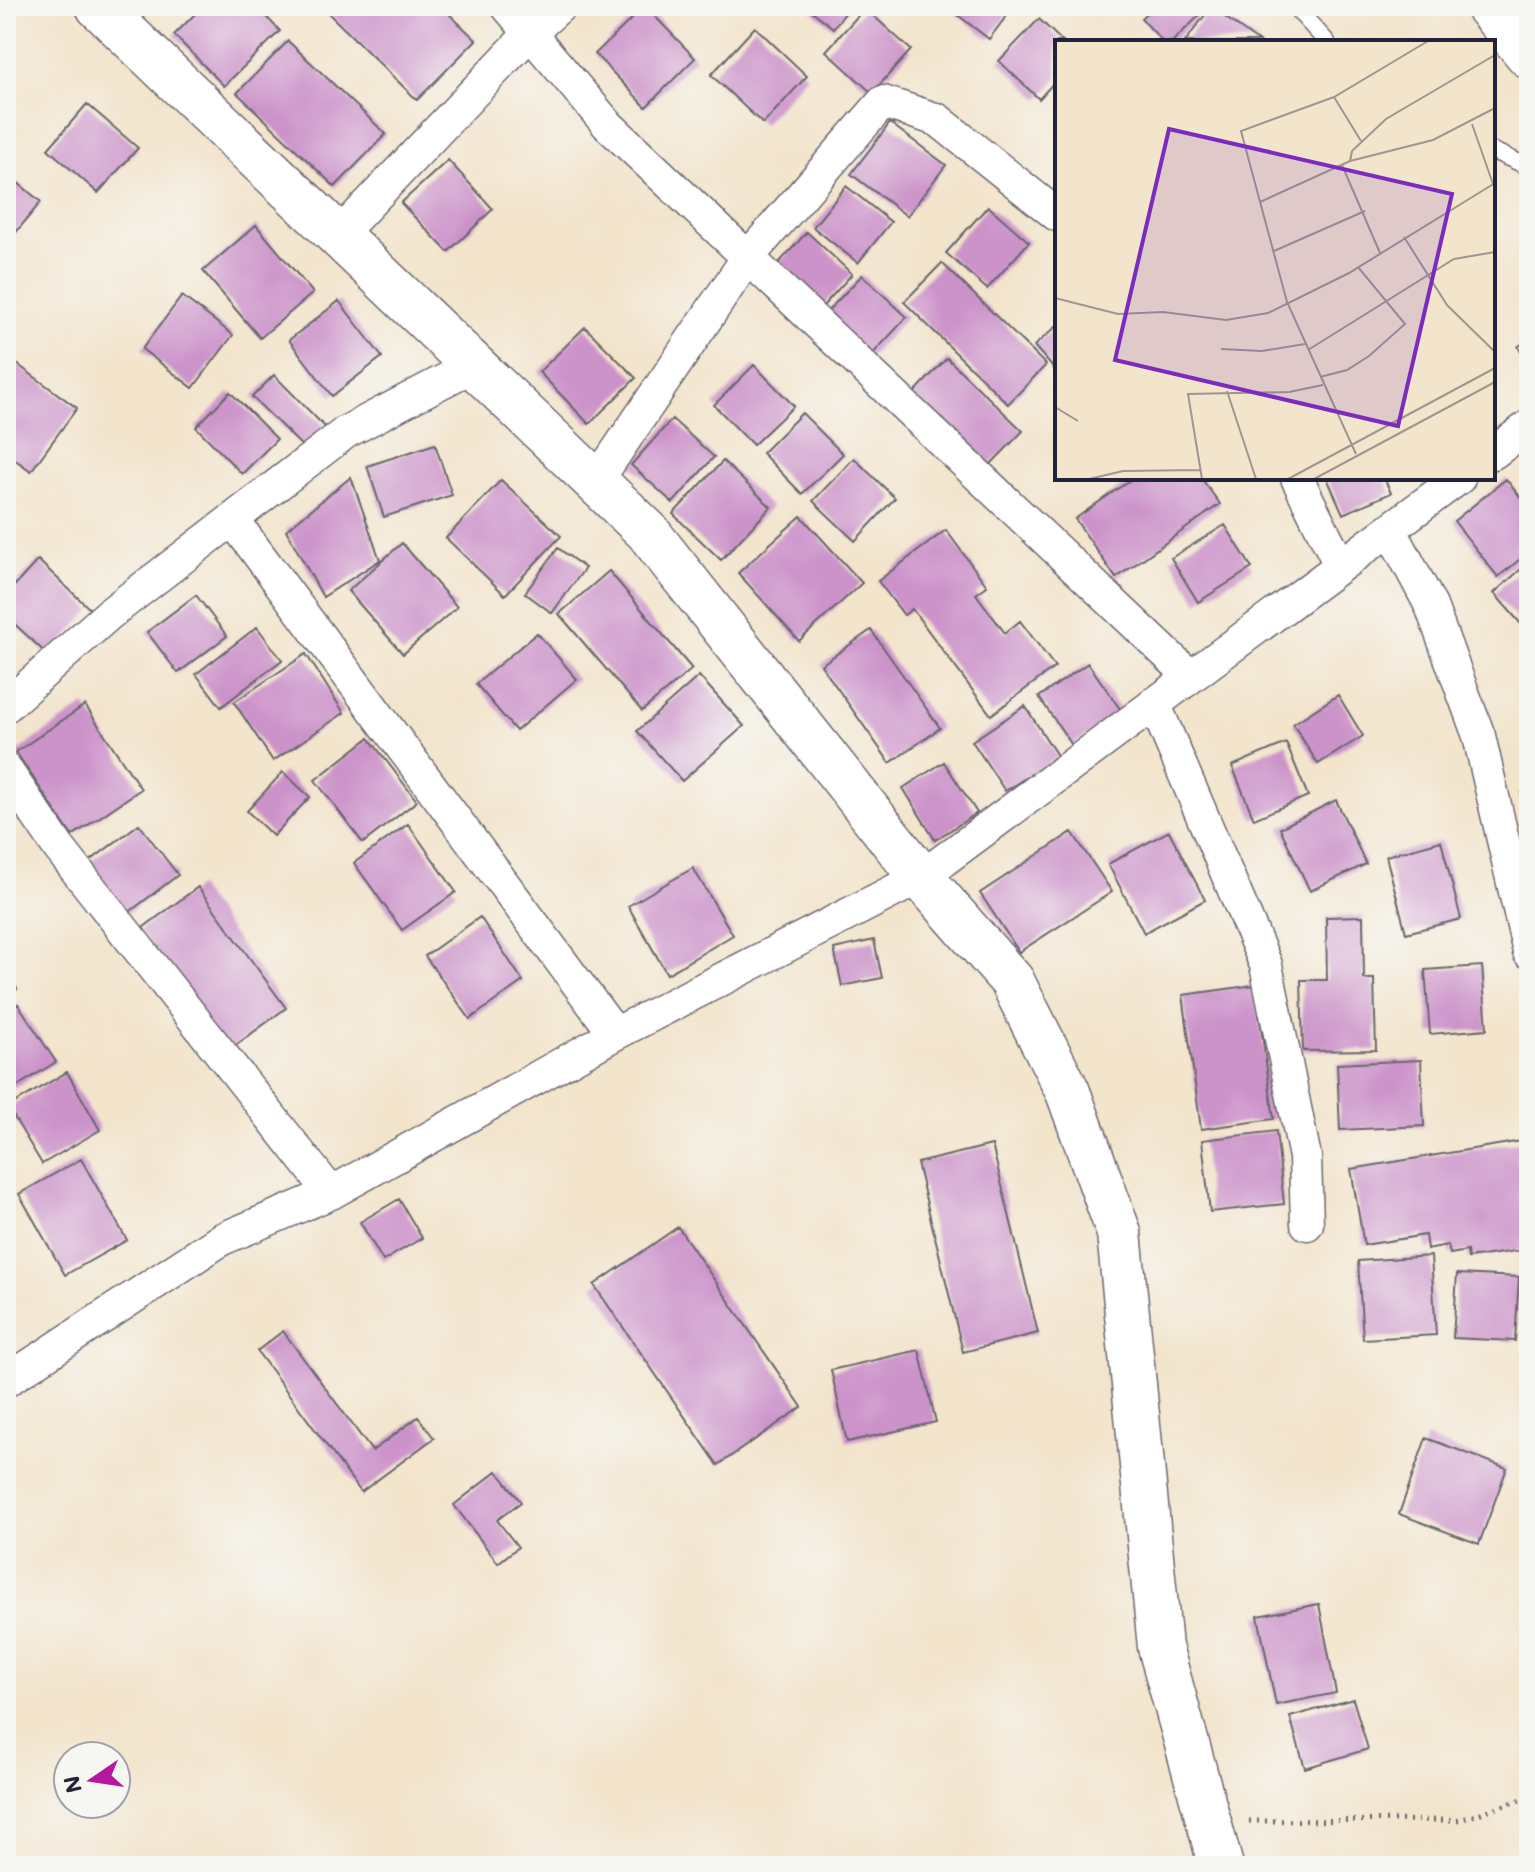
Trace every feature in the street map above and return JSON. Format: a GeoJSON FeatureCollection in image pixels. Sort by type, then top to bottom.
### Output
{"type":"FeatureCollection","features":[{"type":"Feature","properties":{"kind":"main road"},"geometry":{"type":"LineString","coordinates":[[98,6],[647,531],[921,877],[1012,981],[1068,1092],[1119,1233],[1160,1647],[1221,1866]]}},
{"type":"Feature","properties":{"kind":"main road"},"geometry":{"type":"LineString","coordinates":[[1487,6],[1529,56]]}},
{"type":"Feature","properties":{"kind":"street"},"geometry":{"type":"LineString","coordinates":[[507,6],[608,125],[1190,676]]}},
{"type":"Feature","properties":{"kind":"street"},"geometry":{"type":"LineString","coordinates":[[338,236],[530,33],[560,6]]}},
{"type":"Feature","properties":{"kind":"street"},"geometry":{"type":"LineString","coordinates":[[596,482],[748,257],[883,102],[938,120],[1055,213]]}},
{"type":"Feature","properties":{"kind":"street"},"geometry":{"type":"LineString","coordinates":[[6,706],[108,615],[346,432],[474,365]]}},
{"type":"Feature","properties":{"kind":"street"},"geometry":{"type":"LineString","coordinates":[[1495,452],[1529,426]]}},
{"type":"Feature","properties":{"kind":"street"},"geometry":{"type":"LineString","coordinates":[[1298,480],[1340,565]]}},
{"type":"Feature","properties":{"kind":"street"},"geometry":{"type":"LineString","coordinates":[[6,1381],[222,1239],[331,1193],[615,1034],[921,877],[1456,480]]}},
{"type":"Feature","properties":{"kind":"street"},"geometry":{"type":"LineString","coordinates":[[233,520],[615,1034]]}},
{"type":"Feature","properties":{"kind":"street"},"geometry":{"type":"LineString","coordinates":[[1390,529],[1431,606],[1479,736],[1529,952]]}},
{"type":"Feature","properties":{"kind":"street"},"geometry":{"type":"LineString","coordinates":[[1154,703],[1266,965],[1305,1157],[1307,1224]]}},
{"type":"Feature","properties":{"kind":"street"},"geometry":{"type":"LineString","coordinates":[[6,770],[59,848],[331,1193]]}},
{"type":"Feature","properties":{"kind":"lane"},"geometry":{"type":"LineString","coordinates":[[1294,6],[1325,40]]}},
{"type":"Feature","properties":{"kind":"lane"},"geometry":{"type":"LineString","coordinates":[[1495,152],[1529,167]]}},
{"type":"Feature","properties":{"kind":"path"},"geometry":{"type":"LineString","coordinates":[[1208,1821],[1460,1820],[1529,1797]]}},
{"type":"Feature","properties":{"kind":"building"},"geometry":{"type":"Polygon","coordinates":[[[203,6],[256,6],[280,31],[224,86],[174,35],[203,6]]]}},
{"type":"Feature","properties":{"kind":"building"},"geometry":{"type":"Polygon","coordinates":[[[329,6],[441,6],[476,40],[417,100],[325,10],[329,6]]]}},
{"type":"Feature","properties":{"kind":"building"},"geometry":{"type":"Polygon","coordinates":[[[645,6],[695,58],[646,107],[595,54],[645,6]]]}},
{"type":"Feature","properties":{"kind":"building"},"geometry":{"type":"Polygon","coordinates":[[[806,6],[851,6],[833,28],[806,6]]]}},
{"type":"Feature","properties":{"kind":"building"},"geometry":{"type":"Polygon","coordinates":[[[946,6],[1014,6],[989,39],[946,6]]]}},
{"type":"Feature","properties":{"kind":"building"},"geometry":{"type":"Polygon","coordinates":[[[1154,6],[1199,6],[1204,11],[1174,40],[1161,40],[1141,18],[1154,6]]]}},
{"type":"Feature","properties":{"kind":"building"},"geometry":{"type":"Polygon","coordinates":[[[1211,7],[1256,40],[1186,40],[1211,7]]]}},
{"type":"Feature","properties":{"kind":"building"},"geometry":{"type":"Polygon","coordinates":[[[865,8],[911,50],[872,93],[826,51],[865,8]]]}},
{"type":"Feature","properties":{"kind":"building"},"geometry":{"type":"Polygon","coordinates":[[[1039,19],[1061,40],[1055,40],[1055,81],[1039,99],[999,61],[1039,19]]]}},
{"type":"Feature","properties":{"kind":"building"},"geometry":{"type":"Polygon","coordinates":[[[755,27],[807,76],[763,124],[711,75],[755,27]]]}},
{"type":"Feature","properties":{"kind":"building"},"geometry":{"type":"Polygon","coordinates":[[[288,41],[386,134],[335,187],[237,93],[288,41]]]}},
{"type":"Feature","properties":{"kind":"building"},"geometry":{"type":"Polygon","coordinates":[[[87,104],[138,148],[98,193],[48,149],[87,104]]]}},
{"type":"Feature","properties":{"kind":"building"},"geometry":{"type":"Polygon","coordinates":[[[890,123],[946,165],[907,216],[851,174],[890,123]]]}},
{"type":"Feature","properties":{"kind":"building"},"geometry":{"type":"Polygon","coordinates":[[[448,160],[493,209],[448,252],[401,203],[448,160]]]}},
{"type":"Feature","properties":{"kind":"building"},"geometry":{"type":"Polygon","coordinates":[[[6,173],[41,202],[12,237],[6,232],[6,173]]]}},
{"type":"Feature","properties":{"kind":"building"},"geometry":{"type":"Polygon","coordinates":[[[846,186],[891,222],[858,263],[813,227],[846,186]]]}},
{"type":"Feature","properties":{"kind":"building"},"geometry":{"type":"Polygon","coordinates":[[[988,206],[1029,242],[987,289],[946,253],[988,206]]]}},
{"type":"Feature","properties":{"kind":"building"},"geometry":{"type":"Polygon","coordinates":[[[256,225],[313,293],[260,338],[203,271],[256,225]]]}},
{"type":"Feature","properties":{"kind":"building"},"geometry":{"type":"Polygon","coordinates":[[[807,232],[852,274],[814,316],[768,275],[807,232]]]}},
{"type":"Feature","properties":{"kind":"building"},"geometry":{"type":"Polygon","coordinates":[[[942,263],[1046,365],[1008,404],[904,302],[942,263]]]}},
{"type":"Feature","properties":{"kind":"building"},"geometry":{"type":"Polygon","coordinates":[[[862,275],[907,317],[869,358],[823,316],[862,275]]]}},
{"type":"Feature","properties":{"kind":"building"},"geometry":{"type":"Polygon","coordinates":[[[182,296],[233,335],[193,388],[142,349],[182,296]]]}},
{"type":"Feature","properties":{"kind":"building"},"geometry":{"type":"Polygon","coordinates":[[[339,301],[382,357],[332,396],[289,340],[339,301]]]}},
{"type":"Feature","properties":{"kind":"building"},"geometry":{"type":"Polygon","coordinates":[[[585,327],[636,378],[589,424],[539,372],[585,327]]]}},
{"type":"Feature","properties":{"kind":"building"},"geometry":{"type":"Polygon","coordinates":[[[1055,328],[1055,370],[1034,346],[1055,328]]]}},
{"type":"Feature","properties":{"kind":"building"},"geometry":{"type":"Polygon","coordinates":[[[1529,338],[1529,361],[1518,347],[1529,338]]]}},
{"type":"Feature","properties":{"kind":"building"},"geometry":{"type":"Polygon","coordinates":[[[6,356],[77,408],[31,471],[6,453],[6,356]]]}},
{"type":"Feature","properties":{"kind":"building"},"geometry":{"type":"Polygon","coordinates":[[[947,358],[1023,431],[988,467],[912,395],[947,358]]]}},
{"type":"Feature","properties":{"kind":"building"},"geometry":{"type":"Polygon","coordinates":[[[754,365],[794,406],[753,445],[714,405],[754,365]]]}},
{"type":"Feature","properties":{"kind":"building"},"geometry":{"type":"Polygon","coordinates":[[[274,375],[328,430],[307,451],[252,397],[274,375]]]}},
{"type":"Feature","properties":{"kind":"building"},"geometry":{"type":"Polygon","coordinates":[[[230,392],[277,439],[242,474],[196,427],[230,392]]]}},
{"type":"Feature","properties":{"kind":"building"},"geometry":{"type":"Polygon","coordinates":[[[802,413],[843,454],[802,494],[762,453],[802,413]]]}},
{"type":"Feature","properties":{"kind":"building"},"geometry":{"type":"Polygon","coordinates":[[[672,419],[714,457],[673,503],[631,465],[672,419]]]}},
{"type":"Feature","properties":{"kind":"building"},"geometry":{"type":"Polygon","coordinates":[[[435,444],[452,495],[384,517],[367,466],[435,444]]]}},
{"type":"Feature","properties":{"kind":"building"},"geometry":{"type":"Polygon","coordinates":[[[854,458],[895,498],[855,541],[813,501],[854,458]]]}},
{"type":"Feature","properties":{"kind":"building"},"geometry":{"type":"Polygon","coordinates":[[[723,461],[771,507],[721,560],[673,514],[723,461]]]}},
{"type":"Feature","properties":{"kind":"building"},"geometry":{"type":"Polygon","coordinates":[[[351,477],[380,560],[323,597],[286,530],[351,477]]]}},
{"type":"Feature","properties":{"kind":"building"},"geometry":{"type":"Polygon","coordinates":[[[1506,479],[1529,508],[1529,552],[1498,577],[1454,521],[1506,479]]]}},
{"type":"Feature","properties":{"kind":"building"},"geometry":{"type":"Polygon","coordinates":[[[501,480],[561,536],[505,595],[446,538],[501,480]]]}},
{"type":"Feature","properties":{"kind":"building"},"geometry":{"type":"Polygon","coordinates":[[[1130,480],[1202,480],[1220,504],[1116,578],[1075,519],[1130,480]]]}},
{"type":"Feature","properties":{"kind":"building"},"geometry":{"type":"Polygon","coordinates":[[[1328,480],[1385,480],[1391,493],[1343,514],[1328,480]]]}},
{"type":"Feature","properties":{"kind":"building"},"geometry":{"type":"Polygon","coordinates":[[[801,516],[862,583],[799,641],[738,573],[801,516]]]}},
{"type":"Feature","properties":{"kind":"building"},"geometry":{"type":"Polygon","coordinates":[[[1225,525],[1252,568],[1198,602],[1171,558],[1225,525]]]}},
{"type":"Feature","properties":{"kind":"building"},"geometry":{"type":"Polygon","coordinates":[[[946,530],[987,586],[976,594],[1005,633],[1020,621],[1055,667],[991,715],[912,609],[904,615],[878,581],[946,530]]]}},
{"type":"Feature","properties":{"kind":"building"},"geometry":{"type":"Polygon","coordinates":[[[402,543],[457,607],[403,654],[348,591],[402,543]]]}},
{"type":"Feature","properties":{"kind":"building"},"geometry":{"type":"Polygon","coordinates":[[[558,548],[585,568],[552,613],[525,593],[558,548]]]}},
{"type":"Feature","properties":{"kind":"building"},"geometry":{"type":"Polygon","coordinates":[[[38,560],[91,610],[49,656],[6,616],[6,595],[38,560]]]}},
{"type":"Feature","properties":{"kind":"building"},"geometry":{"type":"Polygon","coordinates":[[[1529,562],[1529,633],[1494,593],[1529,562]]]}},
{"type":"Feature","properties":{"kind":"building"},"geometry":{"type":"Polygon","coordinates":[[[609,571],[692,669],[642,711],[559,614],[609,571]]]}},
{"type":"Feature","properties":{"kind":"building"},"geometry":{"type":"Polygon","coordinates":[[[196,595],[227,636],[178,673],[147,632],[196,595]]]}},
{"type":"Feature","properties":{"kind":"building"},"geometry":{"type":"Polygon","coordinates":[[[257,627],[282,660],[221,707],[196,674],[257,627]]]}},
{"type":"Feature","properties":{"kind":"building"},"geometry":{"type":"Polygon","coordinates":[[[871,630],[940,728],[890,763],[821,665],[871,630]]]}},
{"type":"Feature","properties":{"kind":"building"},"geometry":{"type":"Polygon","coordinates":[[[537,633],[577,679],[516,731],[476,684],[537,633]]]}},
{"type":"Feature","properties":{"kind":"building"},"geometry":{"type":"Polygon","coordinates":[[[306,654],[344,713],[273,761],[234,702],[306,654]]]}},
{"type":"Feature","properties":{"kind":"building"},"geometry":{"type":"Polygon","coordinates":[[[1088,663],[1122,712],[1072,745],[1039,697],[1088,663]]]}},
{"type":"Feature","properties":{"kind":"building"},"geometry":{"type":"Polygon","coordinates":[[[699,676],[744,726],[682,781],[637,731],[699,676]]]}},
{"type":"Feature","properties":{"kind":"building"},"geometry":{"type":"Polygon","coordinates":[[[1338,695],[1363,736],[1318,764],[1293,724],[1338,695]]]}},
{"type":"Feature","properties":{"kind":"building"},"geometry":{"type":"Polygon","coordinates":[[[85,705],[141,789],[72,836],[16,752],[85,705]]]}},
{"type":"Feature","properties":{"kind":"building"},"geometry":{"type":"Polygon","coordinates":[[[1025,706],[1058,757],[1005,791],[972,741],[1025,706]]]}},
{"type":"Feature","properties":{"kind":"building"},"geometry":{"type":"Polygon","coordinates":[[[369,738],[417,801],[363,843],[315,780],[369,738]]]}},
{"type":"Feature","properties":{"kind":"building"},"geometry":{"type":"Polygon","coordinates":[[[1286,743],[1308,796],[1254,819],[1232,766],[1286,743]]]}},
{"type":"Feature","properties":{"kind":"building"},"geometry":{"type":"Polygon","coordinates":[[[944,762],[977,813],[935,840],[903,788],[944,762]]]}},
{"type":"Feature","properties":{"kind":"building"},"geometry":{"type":"Polygon","coordinates":[[[283,772],[310,797],[273,836],[247,811],[283,772]]]}},
{"type":"Feature","properties":{"kind":"building"},"geometry":{"type":"Polygon","coordinates":[[[1529,791],[1529,825],[1528,825],[1521,793],[1529,791]]]}},
{"type":"Feature","properties":{"kind":"building"},"geometry":{"type":"Polygon","coordinates":[[[1336,800],[1366,864],[1310,891],[1280,828],[1336,800]]]}},
{"type":"Feature","properties":{"kind":"building"},"geometry":{"type":"Polygon","coordinates":[[[139,824],[178,875],[128,913],[89,862],[139,824]]]}},
{"type":"Feature","properties":{"kind":"building"},"geometry":{"type":"Polygon","coordinates":[[[408,824],[456,892],[402,930],[354,863],[408,824]]]}},
{"type":"Feature","properties":{"kind":"building"},"geometry":{"type":"Polygon","coordinates":[[[1169,831],[1205,900],[1144,933],[1108,864],[1169,831]]]}},
{"type":"Feature","properties":{"kind":"building"},"geometry":{"type":"Polygon","coordinates":[[[1072,832],[1112,892],[1019,952],[980,893],[1072,832]]]}},
{"type":"Feature","properties":{"kind":"building"},"geometry":{"type":"Polygon","coordinates":[[[1441,841],[1461,919],[1406,933],[1386,856],[1441,841]]]}},
{"type":"Feature","properties":{"kind":"building"},"geometry":{"type":"Polygon","coordinates":[[[693,868],[733,935],[667,974],[628,906],[693,868]]]}},
{"type":"Feature","properties":{"kind":"building"},"geometry":{"type":"Polygon","coordinates":[[[198,887],[286,1008],[228,1051],[140,930],[198,887]]]}},
{"type":"Feature","properties":{"kind":"building"},"geometry":{"type":"Polygon","coordinates":[[[1363,916],[1364,979],[1374,979],[1376,1050],[1303,1051],[1301,980],[1327,980],[1326,917],[1363,916]]]}},
{"type":"Feature","properties":{"kind":"building"},"geometry":{"type":"Polygon","coordinates":[[[480,917],[523,981],[470,1019],[425,956],[480,917]]]}},
{"type":"Feature","properties":{"kind":"building"},"geometry":{"type":"Polygon","coordinates":[[[874,940],[882,978],[842,986],[834,949],[874,940]]]}},
{"type":"Feature","properties":{"kind":"building"},"geometry":{"type":"Polygon","coordinates":[[[1482,966],[1487,1029],[1430,1034],[1425,970],[1482,966]]]}},
{"type":"Feature","properties":{"kind":"building"},"geometry":{"type":"Polygon","coordinates":[[[6,970],[17,989],[6,996],[6,970]]]}},
{"type":"Feature","properties":{"kind":"building"},"geometry":{"type":"Polygon","coordinates":[[[1255,985],[1274,1119],[1201,1129],[1183,995],[1255,985]]]}},
{"type":"Feature","properties":{"kind":"building"},"geometry":{"type":"Polygon","coordinates":[[[18,1004],[56,1062],[6,1093],[6,1012],[18,1004]]]}},
{"type":"Feature","properties":{"kind":"building"},"geometry":{"type":"Polygon","coordinates":[[[1421,1060],[1424,1126],[1340,1130],[1337,1064],[1421,1060]]]}},
{"type":"Feature","properties":{"kind":"building"},"geometry":{"type":"Polygon","coordinates":[[[67,1072],[100,1130],[42,1164],[8,1107],[67,1072]]]}},
{"type":"Feature","properties":{"kind":"building"},"geometry":{"type":"Polygon","coordinates":[[[1276,1131],[1284,1204],[1210,1212],[1202,1140],[1276,1131]]]}},
{"type":"Feature","properties":{"kind":"building"},"geometry":{"type":"Polygon","coordinates":[[[1528,1140],[1529,1249],[1468,1258],[1467,1251],[1450,1254],[1448,1245],[1427,1249],[1425,1235],[1364,1245],[1351,1169],[1528,1140]]]}},
{"type":"Feature","properties":{"kind":"building"},"geometry":{"type":"Polygon","coordinates":[[[992,1145],[1038,1333],[963,1352],[917,1163],[992,1145]]]}},
{"type":"Feature","properties":{"kind":"building"},"geometry":{"type":"Polygon","coordinates":[[[81,1159],[127,1240],[65,1275],[19,1194],[81,1159]]]}},
{"type":"Feature","properties":{"kind":"building"},"geometry":{"type":"Polygon","coordinates":[[[399,1199],[422,1238],[383,1261],[360,1222],[399,1199]]]}},
{"type":"Feature","properties":{"kind":"building"},"geometry":{"type":"Polygon","coordinates":[[[678,1227],[802,1407],[718,1465],[594,1285],[678,1227]]]}},
{"type":"Feature","properties":{"kind":"building"},"geometry":{"type":"Polygon","coordinates":[[[1431,1256],[1436,1335],[1363,1339],[1358,1261],[1431,1256]]]}},
{"type":"Feature","properties":{"kind":"building"},"geometry":{"type":"Polygon","coordinates":[[[1457,1274],[1519,1277],[1515,1341],[1453,1338],[1457,1274]]]}},
{"type":"Feature","properties":{"kind":"building"},"geometry":{"type":"Polygon","coordinates":[[[283,1331],[372,1451],[418,1417],[434,1438],[361,1492],[257,1351],[283,1331]]]}},
{"type":"Feature","properties":{"kind":"building"},"geometry":{"type":"Polygon","coordinates":[[[919,1350],[936,1422],[847,1442],[831,1370],[919,1350]]]}},
{"type":"Feature","properties":{"kind":"building"},"geometry":{"type":"Polygon","coordinates":[[[1426,1438],[1507,1468],[1479,1544],[1399,1514],[1426,1438]]]}},
{"type":"Feature","properties":{"kind":"building"},"geometry":{"type":"Polygon","coordinates":[[[497,1471],[521,1502],[497,1520],[518,1547],[498,1563],[454,1505],[497,1471]]]}},
{"type":"Feature","properties":{"kind":"building"},"geometry":{"type":"Polygon","coordinates":[[[1319,1604],[1336,1693],[1276,1705],[1258,1616],[1319,1604]]]}},
{"type":"Feature","properties":{"kind":"building"},"geometry":{"type":"Polygon","coordinates":[[[1353,1699],[1368,1749],[1305,1768],[1290,1717],[1353,1699]]]}}]}
